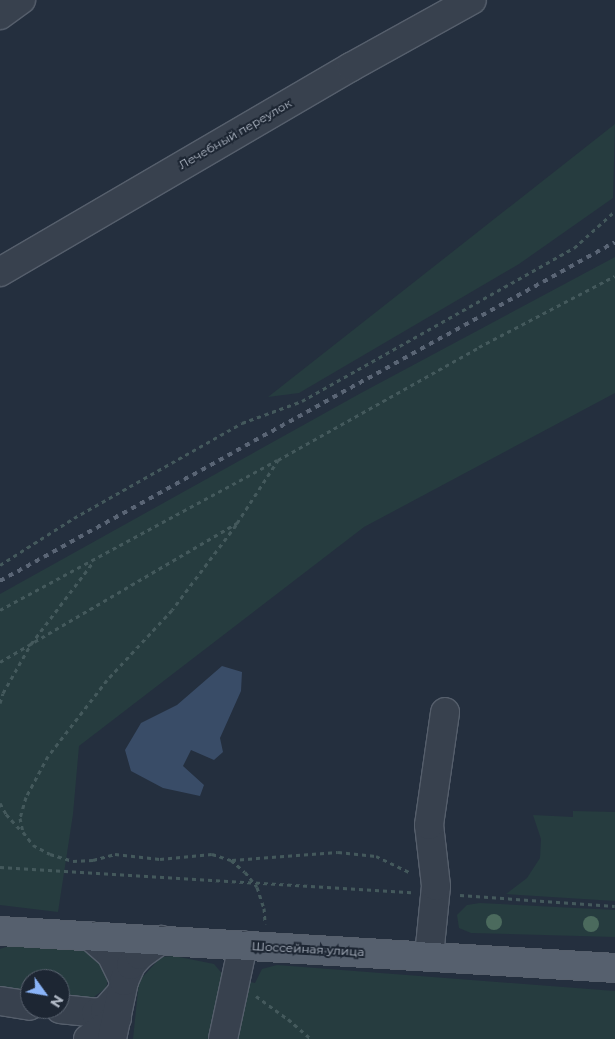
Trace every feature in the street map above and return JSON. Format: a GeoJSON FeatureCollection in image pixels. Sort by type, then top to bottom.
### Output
{"type":"FeatureCollection","features":[{"type":"Feature","properties":{"kind":"main road","name":"Шоссейная улица"},"geometry":{"type":"LineString","coordinates":[[0,932],[615,968]]}},
{"type":"Feature","properties":{"kind":"street"},"geometry":{"type":"LineString","coordinates":[[0,15],[21,0]]}},
{"type":"Feature","properties":{"kind":"street","name":"Лечебный переулок"},"geometry":{"type":"LineString","coordinates":[[0,272],[351,67],[472,0]]}},
{"type":"Feature","properties":{"kind":"street"},"geometry":{"type":"LineString","coordinates":[[429,956],[435,893],[429,825],[445,712]]}},
{"type":"Feature","properties":{"kind":"street"},"geometry":{"type":"LineString","coordinates":[[90,936],[111,954],[119,1008]]}},
{"type":"Feature","properties":{"kind":"street"},"geometry":{"type":"LineString","coordinates":[[88,1039],[119,1008],[131,965],[140,955],[161,940]]}},
{"type":"Feature","properties":{"kind":"street"},"geometry":{"type":"LineString","coordinates":[[223,1039],[235,981],[255,946]]}},
{"type":"Feature","properties":{"kind":"street"},"geometry":{"type":"LineString","coordinates":[[0,1001],[20,1004]]}},
{"type":"Feature","properties":{"kind":"street"},"geometry":{"type":"LineString","coordinates":[[70,1010],[96,1013],[119,1008]]}},
{"type":"Feature","properties":{"kind":"path"},"geometry":{"type":"LineString","coordinates":[[0,565],[74,518],[242,423],[302,402],[574,248],[615,211]]}},
{"type":"Feature","properties":{"kind":"path"},"geometry":{"type":"LineString","coordinates":[[0,610],[278,460],[479,347],[615,276]]}},
{"type":"Feature","properties":{"kind":"path"},"geometry":{"type":"LineString","coordinates":[[27,837],[23,832],[20,818],[26,797],[48,756],[107,680],[172,610],[209,564],[278,460]]}},
{"type":"Feature","properties":{"kind":"path"},"geometry":{"type":"LineString","coordinates":[[0,662],[237,523]]}},
{"type":"Feature","properties":{"kind":"path"},"geometry":{"type":"LineString","coordinates":[[0,702],[3,693],[31,644],[96,559]]}},
{"type":"Feature","properties":{"kind":"path"},"geometry":{"type":"LineString","coordinates":[[0,803],[6,814],[34,844],[50,854],[73,860],[93,860],[115,854],[160,859],[212,854],[232,860],[328,852],[376,856],[403,867],[435,893]]}},
{"type":"Feature","properties":{"kind":"path"},"geometry":{"type":"LineString","coordinates":[[232,860],[246,872],[253,882],[264,908],[255,946]]}},
{"type":"Feature","properties":{"kind":"path"},"geometry":{"type":"LineString","coordinates":[[0,867],[435,893],[615,906]]}},
{"type":"Feature","properties":{"kind":"path"},"geometry":{"type":"LineString","coordinates":[[235,981],[288,1019],[311,1039]]}},
{"type":"Feature","properties":{"kind":"green space"},"geometry":{"type":"Polygon","coordinates":[[[615,124],[613,198],[519,264],[299,393],[268,397],[615,124]]]}},
{"type":"Feature","properties":{"kind":"green space"},"geometry":{"type":"Polygon","coordinates":[[[615,257],[615,393],[364,527],[79,746],[73,814],[58,912],[0,905],[0,594],[361,393],[615,257]]]}},
{"type":"Feature","properties":{"kind":"green space"},"geometry":{"type":"Polygon","coordinates":[[[573,811],[615,812],[615,901],[506,894],[527,878],[540,858],[541,839],[533,815],[573,817],[573,811]]]}},
{"type":"Feature","properties":{"kind":"green space"},"geometry":{"type":"Polygon","coordinates":[[[480,903],[615,910],[615,937],[471,933],[459,928],[457,915],[467,905],[480,903]]]}},
{"type":"Feature","properties":{"kind":"green space"},"geometry":{"type":"Polygon","coordinates":[[[9,946],[95,951],[109,975],[106,988],[91,999],[70,1000],[70,969],[20,969],[20,995],[0,990],[0,949],[9,946]]]}},
{"type":"Feature","properties":{"kind":"green space"},"geometry":{"type":"Polygon","coordinates":[[[174,956],[214,964],[225,977],[255,983],[262,969],[277,965],[615,991],[615,1039],[133,1039],[139,981],[161,957],[174,956]]]}},
{"type":"Feature","properties":{"kind":"water"},"geometry":{"type":"Polygon","coordinates":[[[222,666],[242,672],[241,691],[220,738],[223,752],[214,760],[191,750],[183,766],[204,785],[200,796],[163,788],[131,771],[125,750],[141,723],[177,705],[222,666]]]}},
{"type":"Feature","properties":{"kind":"railway"},"geometry":{"type":"LineString","coordinates":[[0,581],[615,242]]}}]}
